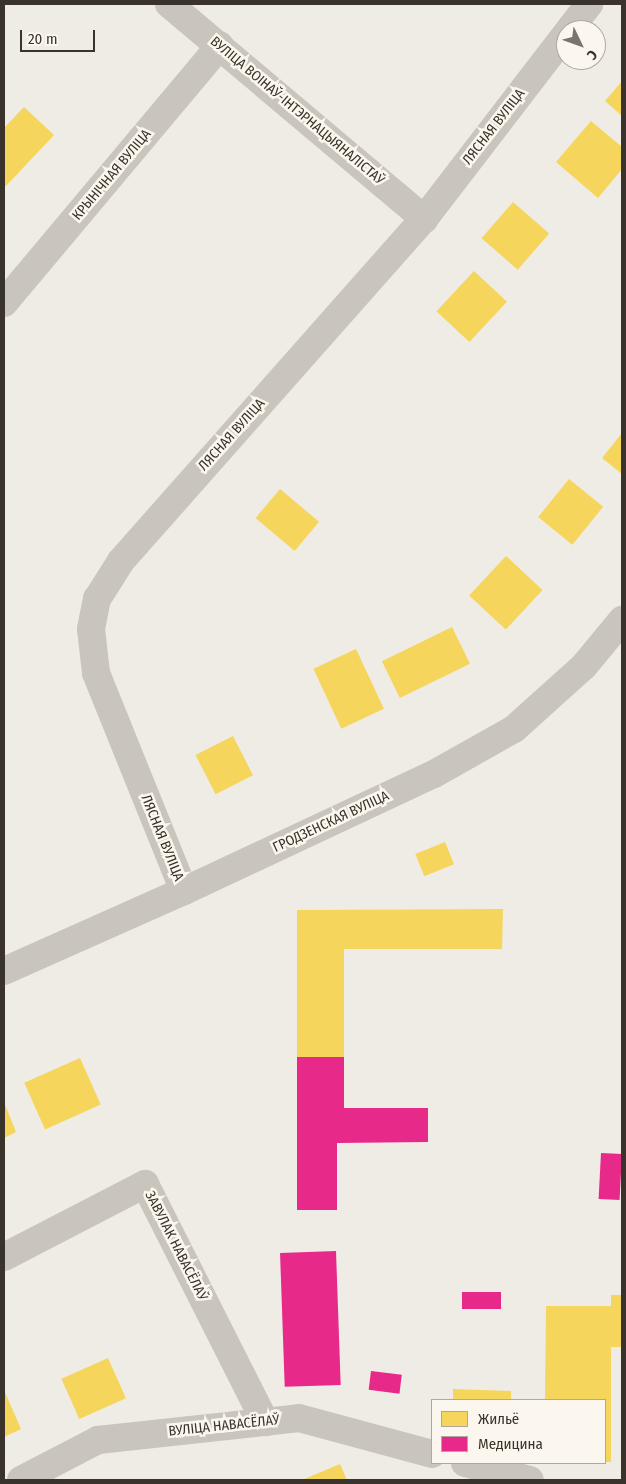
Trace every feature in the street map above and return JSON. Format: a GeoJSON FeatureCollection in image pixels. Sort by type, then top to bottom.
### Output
{"type":"FeatureCollection","features":[{"type":"Feature","properties":{"kind":"street","name":"ВУЛІЦА ВОІНАЎ-ІНТЭРНАЦЫЯНАЛІСТАЎ"},"geometry":{"type":"LineString","coordinates":[[169,4],[424,219]]}},
{"type":"Feature","properties":{"kind":"street"},"geometry":{"type":"LineString","coordinates":[[577,20],[589,4]]}},
{"type":"Feature","properties":{"kind":"street","name":"КРЫНІЧНАЯ ВУЛІЦА"},"geometry":{"type":"LineString","coordinates":[[4,303],[220,46]]}},
{"type":"Feature","properties":{"kind":"street","name":"ЛЯСНАЯ ВУЛІЦА"},"geometry":{"type":"LineString","coordinates":[[184,891],[96,672],[91,629],[97,599],[120,561],[424,219],[556,47]]}},
{"type":"Feature","properties":{"kind":"street","name":"ГРОДЗЕНСКАЯ ВУЛІЦА"},"geometry":{"type":"LineString","coordinates":[[4,971],[184,891],[434,774],[514,729],[584,666],[622,620]]}},
{"type":"Feature","properties":{"kind":"street","name":"ЗАВУЛАК НАВАСЁЛАЎ"},"geometry":{"type":"LineString","coordinates":[[4,1257],[144,1184],[265,1422]]}},
{"type":"Feature","properties":{"kind":"street","name":"ВУЛІЦА НАВАСЁЛАЎ"},"geometry":{"type":"LineString","coordinates":[[21,1480],[98,1440],[299,1418],[431,1454]]}},
{"type":"Feature","properties":{"kind":"street"},"geometry":{"type":"LineString","coordinates":[[469,1464],[530,1480]]}},
{"type":"Feature","properties":{"kind":"building: Жильё"},"geometry":{"type":"Polygon","coordinates":[[[622,81],[622,116],[605,101],[622,81]]]}},
{"type":"Feature","properties":{"kind":"building: Жильё"},"geometry":{"type":"Polygon","coordinates":[[[24,107],[54,135],[6,186],[4,184],[4,128],[24,107]]]}},
{"type":"Feature","properties":{"kind":"building: Жильё"},"geometry":{"type":"Polygon","coordinates":[[[591,121],[622,147],[622,169],[598,198],[556,162],[591,121]]]}},
{"type":"Feature","properties":{"kind":"building: Жильё"},"geometry":{"type":"Polygon","coordinates":[[[513,202],[549,233],[518,270],[482,238],[513,202]]]}},
{"type":"Feature","properties":{"kind":"building: Жильё"},"geometry":{"type":"Polygon","coordinates":[[[474,271],[507,302],[469,342],[436,311],[474,271]]]}},
{"type":"Feature","properties":{"kind":"building: Жильё"},"geometry":{"type":"Polygon","coordinates":[[[622,433],[622,474],[602,458],[622,433]]]}},
{"type":"Feature","properties":{"kind":"building: Жильё"},"geometry":{"type":"Polygon","coordinates":[[[569,479],[603,507],[572,545],[538,517],[569,479]]]}},
{"type":"Feature","properties":{"kind":"building: Жильё"},"geometry":{"type":"Polygon","coordinates":[[[280,489],[319,522],[295,551],[256,518],[280,489]]]}},
{"type":"Feature","properties":{"kind":"building: Жильё"},"geometry":{"type":"Polygon","coordinates":[[[506,556],[543,590],[506,630],[469,595],[506,556]]]}},
{"type":"Feature","properties":{"kind":"building: Жильё"},"geometry":{"type":"Polygon","coordinates":[[[452,627],[470,664],[400,698],[382,661],[452,627]]]}},
{"type":"Feature","properties":{"kind":"building: Жильё"},"geometry":{"type":"Polygon","coordinates":[[[356,649],[384,709],[341,729],[313,669],[356,649]]]}},
{"type":"Feature","properties":{"kind":"building: Жильё"},"geometry":{"type":"Polygon","coordinates":[[[233,736],[253,775],[216,794],[196,755],[233,736]]]}},
{"type":"Feature","properties":{"kind":"building: Жильё"},"geometry":{"type":"Polygon","coordinates":[[[445,842],[454,864],[424,876],[415,854],[445,842]]]}},
{"type":"Feature","properties":{"kind":"building: Жильё"},"geometry":{"type":"Polygon","coordinates":[[[503,909],[502,949],[344,949],[344,1057],[297,1057],[297,910],[503,909]]]}},
{"type":"Feature","properties":{"kind":"building: Жильё"},"geometry":{"type":"Polygon","coordinates":[[[80,1058],[101,1105],[45,1129],[24,1083],[80,1058]]]}},
{"type":"Feature","properties":{"kind":"building: Жильё"},"geometry":{"type":"Polygon","coordinates":[[[4,1102],[16,1132],[4,1138],[4,1102]]]}},
{"type":"Feature","properties":{"kind":"building: Жильё"},"geometry":{"type":"Polygon","coordinates":[[[611,1295],[622,1295],[622,1347],[611,1347],[611,1462],[606,1462],[606,1399],[545,1399],[546,1306],[611,1306],[611,1295]]]}},
{"type":"Feature","properties":{"kind":"building: Жильё"},"geometry":{"type":"Polygon","coordinates":[[[108,1358],[126,1398],[79,1419],[61,1379],[108,1358]]]}},
{"type":"Feature","properties":{"kind":"building: Жильё"},"geometry":{"type":"Polygon","coordinates":[[[453,1389],[511,1391],[511,1399],[453,1399],[453,1389]]]}},
{"type":"Feature","properties":{"kind":"building: Жильё"},"geometry":{"type":"Polygon","coordinates":[[[4,1390],[21,1429],[4,1437],[4,1390]]]}},
{"type":"Feature","properties":{"kind":"building: Жильё"},"geometry":{"type":"Polygon","coordinates":[[[340,1464],[347,1480],[302,1480],[340,1464]]]}},
{"type":"Feature","properties":{"kind":"building: Медицина"},"geometry":{"type":"Polygon","coordinates":[[[297,1057],[344,1057],[344,1108],[428,1108],[428,1142],[337,1143],[337,1210],[297,1210],[297,1057]]]}},
{"type":"Feature","properties":{"kind":"building: Медицина"},"geometry":{"type":"Polygon","coordinates":[[[601,1153],[622,1154],[620,1200],[599,1199],[601,1153]]]}},
{"type":"Feature","properties":{"kind":"building: Медицина"},"geometry":{"type":"Polygon","coordinates":[[[336,1251],[341,1385],[285,1387],[280,1253],[336,1251]]]}},
{"type":"Feature","properties":{"kind":"building: Медицина"},"geometry":{"type":"Polygon","coordinates":[[[462,1292],[501,1292],[501,1309],[462,1309],[462,1292]]]}},
{"type":"Feature","properties":{"kind":"building: Медицина"},"geometry":{"type":"Polygon","coordinates":[[[371,1371],[402,1375],[399,1394],[369,1390],[371,1371]]]}}]}
